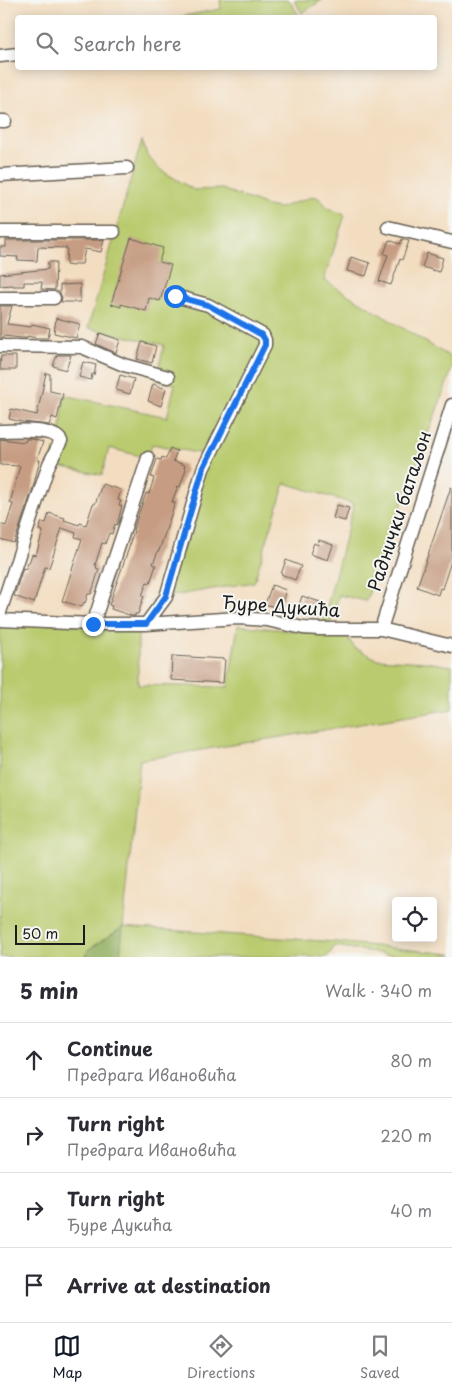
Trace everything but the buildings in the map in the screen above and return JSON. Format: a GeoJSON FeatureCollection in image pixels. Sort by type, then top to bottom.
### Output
{"type":"FeatureCollection","features":[{"type":"Feature","properties":{"kind":"street"},"geometry":{"type":"LineString","coordinates":[[0,56],[15,54]]}},
{"type":"Feature","properties":{"kind":"street"},"geometry":{"type":"LineString","coordinates":[[0,175],[128,168]]}},
{"type":"Feature","properties":{"kind":"street"},"geometry":{"type":"LineString","coordinates":[[388,227],[452,242]]}},
{"type":"Feature","properties":{"kind":"street"},"geometry":{"type":"LineString","coordinates":[[0,232],[114,232]]}},
{"type":"Feature","properties":{"kind":"street"},"geometry":{"type":"LineString","coordinates":[[146,624],[166,596],[203,469],[265,345],[262,335],[208,305],[175,296]]}},
{"type":"Feature","properties":{"kind":"street"},"geometry":{"type":"LineString","coordinates":[[0,298],[54,298]]}},
{"type":"Feature","properties":{"kind":"street"},"geometry":{"type":"LineString","coordinates":[[0,346],[82,347],[124,365],[168,377]]}},
{"type":"Feature","properties":{"kind":"street","name":"Раднички батаљон"},"geometry":{"type":"LineString","coordinates":[[381,629],[452,405]]}},
{"type":"Feature","properties":{"kind":"street"},"geometry":{"type":"LineString","coordinates":[[0,431],[47,432],[60,438],[5,585],[0,612]]}},
{"type":"Feature","properties":{"kind":"street"},"geometry":{"type":"LineString","coordinates":[[93,624],[148,458]]}},
{"type":"Feature","properties":{"kind":"street","name":"Ђуре Дукића"},"geometry":{"type":"LineString","coordinates":[[0,620],[146,624],[238,618],[267,620],[320,630],[381,629],[452,646]]}},
{"type":"Feature","properties":{"kind":"green space"},"geometry":{"type":"Polygon","coordinates":[[[220,0],[289,0],[299,15],[189,15],[221,9],[220,0]]]}},
{"type":"Feature","properties":{"kind":"green space"},"geometry":{"type":"Polygon","coordinates":[[[294,0],[322,0],[302,13],[294,0]]]}},
{"type":"Feature","properties":{"kind":"green space"},"geometry":{"type":"Polygon","coordinates":[[[142,140],[147,155],[159,169],[194,190],[222,189],[267,206],[279,208],[315,196],[328,208],[345,215],[324,280],[452,358],[452,369],[366,601],[339,595],[329,628],[322,625],[354,504],[285,483],[254,582],[166,597],[207,455],[152,444],[148,458],[109,448],[102,475],[49,464],[60,439],[64,395],[167,417],[175,384],[156,380],[164,345],[88,328],[142,140]]]}},
{"type":"Feature","properties":{"kind":"green space"},"geometry":{"type":"Polygon","coordinates":[[[0,620],[138,629],[138,685],[228,687],[238,625],[312,633],[345,634],[355,648],[377,659],[452,666],[452,709],[140,760],[123,927],[336,942],[452,954],[452,957],[403,957],[335,946],[327,957],[120,957],[122,928],[88,950],[86,957],[0,957],[0,620]]]}},
{"type":"Feature","properties":{"kind":"green space"},"geometry":{"type":"Polygon","coordinates":[[[123,927],[120,957],[86,957],[88,950],[123,927]]]}},
{"type":"Feature","properties":{"kind":"route"},"geometry":{"type":"LineString","coordinates":[[93,624],[146,624],[166,596],[203,469],[265,345],[262,335],[208,305],[175,296]]}}]}
